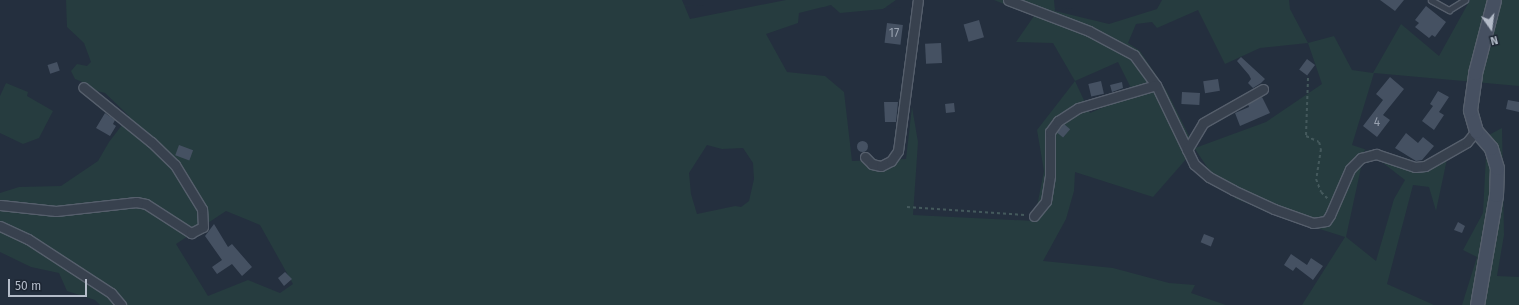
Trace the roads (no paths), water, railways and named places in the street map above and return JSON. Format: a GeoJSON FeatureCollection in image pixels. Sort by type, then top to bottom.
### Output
{"type":"FeatureCollection","features":[{"type":"Feature","properties":{"kind":"street"},"geometry":{"type":"LineString","coordinates":[[865,157],[872,164],[881,166],[891,161],[898,151],[918,0]]}},
{"type":"Feature","properties":{"kind":"street"},"geometry":{"type":"LineString","coordinates":[[1008,0],[1089,31],[1120,46],[1142,63],[1156,85],[1194,164],[1209,177],[1274,209],[1320,223],[1326,221],[1335,205],[1350,169],[1361,158],[1376,154],[1415,167],[1425,166],[1467,142],[1476,130]]}},
{"type":"Feature","properties":{"kind":"street"},"geometry":{"type":"LineString","coordinates":[[1477,305],[1496,195],[1496,168],[1490,148],[1476,130],[1470,110],[1475,73],[1494,0]]}},
{"type":"Feature","properties":{"kind":"street"},"geometry":{"type":"LineString","coordinates":[[1034,216],[1046,201],[1050,175],[1050,132],[1058,121],[1078,108],[1156,85]]}},
{"type":"Feature","properties":{"kind":"street"},"geometry":{"type":"LineString","coordinates":[[0,205],[56,211],[136,202],[146,204],[191,233],[203,227],[202,209],[175,165],[151,142],[83,87]]}},
{"type":"Feature","properties":{"kind":"street"},"geometry":{"type":"LineString","coordinates":[[1187,150],[1203,122],[1263,89]]}},
{"type":"Feature","properties":{"kind":"street"},"geometry":{"type":"LineString","coordinates":[[0,226],[28,239],[111,293],[121,305]]}},
{"type":"Feature","properties":{"kind":"lane"},"geometry":{"type":"LineString","coordinates":[[1431,0],[1439,6],[1449,10],[1465,0]]}}]}
